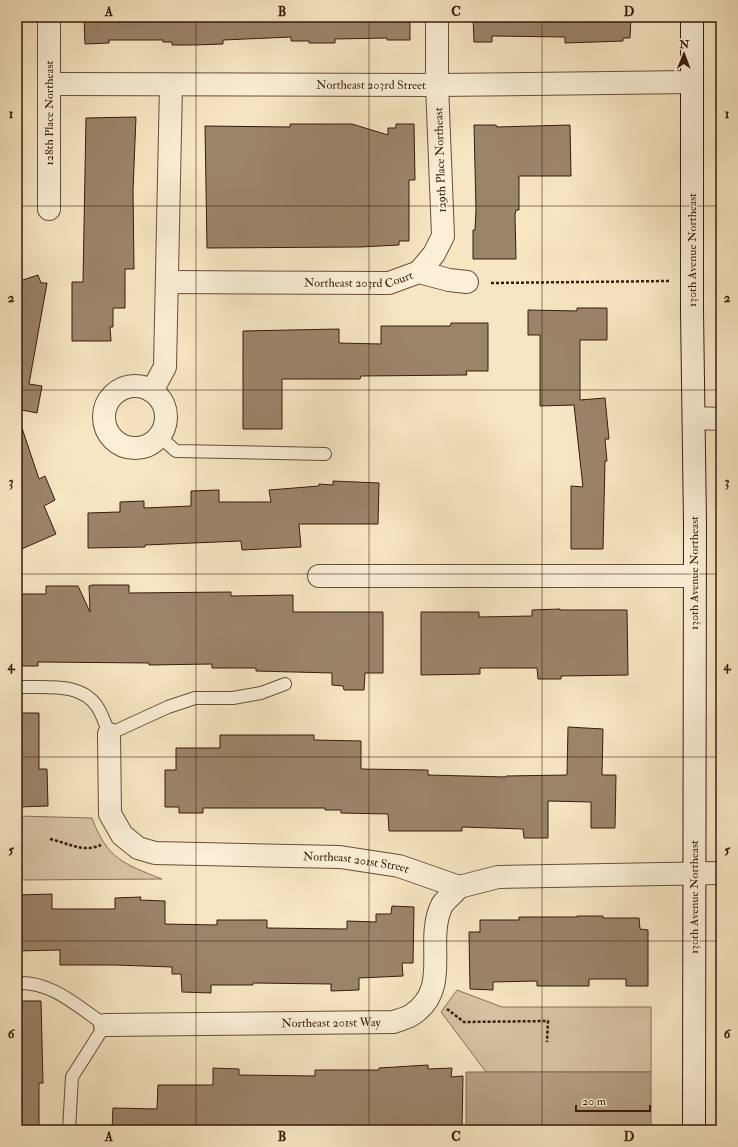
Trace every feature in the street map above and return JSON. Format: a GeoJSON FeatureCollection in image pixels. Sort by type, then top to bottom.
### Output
{"type":"FeatureCollection","features":[{"type":"Feature","properties":{"kind":"street","name":"128th Place Northeast"},"geometry":{"type":"LineString","coordinates":[[49,17],[49,209]]}},
{"type":"Feature","properties":{"kind":"street","name":"129th Place Northeast"},"geometry":{"type":"LineString","coordinates":[[419,272],[434,254],[443,236],[437,85],[437,17]]}},
{"type":"Feature","properties":{"kind":"street","name":"130th Avenue Northeast"},"geometry":{"type":"LineString","coordinates":[[692,17],[692,280],[694,418],[694,1130]]}},
{"type":"Feature","properties":{"kind":"street","name":"Northeast 203rd Street"},"geometry":{"type":"LineString","coordinates":[[49,84],[437,85],[692,82]]}},
{"type":"Feature","properties":{"kind":"street"},"geometry":{"type":"LineString","coordinates":[[152,391],[164,367],[171,85]]}},
{"type":"Feature","properties":{"kind":"street","name":"Northeast 203rd Court"},"geometry":{"type":"LineString","coordinates":[[167,282],[388,283],[419,272],[449,280],[467,282]]}},
{"type":"Feature","properties":{"kind":"street"},"geometry":{"type":"LineString","coordinates":[[132,386],[143,387],[152,391],[160,398],[165,407],[167,418],[165,428],[160,437],[153,444],[143,448],[132,449],[123,446],[107,433],[104,423],[104,412],[107,402],[122,388],[132,386]]}},
{"type":"Feature","properties":{"kind":"street"},"geometry":{"type":"LineString","coordinates":[[694,418],[721,419]]}},
{"type":"Feature","properties":{"kind":"street"},"geometry":{"type":"LineString","coordinates":[[319,576],[694,576]]}},
{"type":"Feature","properties":{"kind":"street","name":"Northeast 201st Street"},"geometry":{"type":"LineString","coordinates":[[109,734],[110,814],[122,835],[138,848],[155,853],[340,857],[399,866],[459,887]]}},
{"type":"Feature","properties":{"kind":"street"},"geometry":{"type":"LineString","coordinates":[[431,996],[435,978],[436,930],[442,905],[459,887],[498,877],[721,873]]}},
{"type":"Feature","properties":{"kind":"street","name":"Northeast 201st Way"},"geometry":{"type":"LineString","coordinates":[[105,1025],[393,1022],[413,1015],[431,996]]}},
{"type":"Feature","properties":{"kind":"lane"},"geometry":{"type":"LineString","coordinates":[[160,437],[176,451],[325,454]]}},
{"type":"Feature","properties":{"kind":"lane"},"geometry":{"type":"LineString","coordinates":[[17,686],[71,689],[80,692],[90,698],[98,708],[109,734],[168,707],[195,698],[233,698],[260,693],[285,684]]}},
{"type":"Feature","properties":{"kind":"lane"},"geometry":{"type":"LineString","coordinates":[[17,982],[26,982],[48,987],[105,1025],[72,1077],[69,1130]]}},
{"type":"Feature","properties":{"kind":"path"},"geometry":{"type":"LineString","coordinates":[[467,282],[692,280]]}},
{"type":"Feature","properties":{"kind":"path"},"geometry":{"type":"LineString","coordinates":[[50,839],[86,849],[93,848],[122,835]]}},
{"type":"Feature","properties":{"kind":"path"},"geometry":{"type":"LineString","coordinates":[[431,996],[464,1022],[548,1021],[547,1042]]}},
{"type":"Feature","properties":{"kind":"shaded area"},"geometry":{"type":"Polygon","coordinates":[[[17,816],[92,818],[104,843],[118,858],[137,869],[162,879],[17,880],[17,816]]]}},
{"type":"Feature","properties":{"kind":"shaded area"},"geometry":{"type":"Polygon","coordinates":[[[457,990],[502,1007],[651,1007],[651,1072],[486,1072],[441,1012],[457,990]]]}},
{"type":"Feature","properties":{"kind":"shaded area"},"geometry":{"type":"Polygon","coordinates":[[[466,1072],[651,1072],[651,1130],[466,1130],[466,1072]]]}},
{"type":"Feature","properties":{"kind":"building"},"geometry":{"type":"Polygon","coordinates":[[[84,17],[410,17],[410,40],[387,40],[387,38],[335,39],[335,43],[309,43],[309,41],[291,41],[291,37],[223,40],[223,44],[194,45],[172,45],[172,42],[163,42],[163,40],[109,40],[109,43],[85,44],[84,17]]]}},
{"type":"Feature","properties":{"kind":"building"},"geometry":{"type":"Polygon","coordinates":[[[473,17],[631,17],[630,38],[623,38],[623,41],[565,43],[565,37],[492,36],[492,42],[474,42],[473,17]]]}},
{"type":"Feature","properties":{"kind":"building"},"geometry":{"type":"Polygon","coordinates":[[[136,117],[133,190],[134,269],[125,269],[125,308],[113,308],[113,327],[110,327],[111,341],[72,341],[72,282],[83,282],[86,118],[136,117]]]}},
{"type":"Feature","properties":{"kind":"building"},"geometry":{"type":"Polygon","coordinates":[[[290,124],[352,124],[388,135],[388,128],[396,128],[396,124],[414,124],[415,180],[409,180],[409,241],[399,241],[399,245],[360,247],[207,248],[205,126],[290,127],[290,124]]]}},
{"type":"Feature","properties":{"kind":"building"},"geometry":{"type":"Polygon","coordinates":[[[474,125],[496,125],[497,127],[570,125],[571,176],[519,176],[519,210],[516,210],[515,215],[516,259],[473,259],[473,230],[475,230],[476,210],[474,125]]]}},
{"type":"Feature","properties":{"kind":"building"},"geometry":{"type":"Polygon","coordinates":[[[38,275],[41,283],[47,283],[29,384],[42,386],[37,413],[17,409],[17,282],[38,275]]]}},
{"type":"Feature","properties":{"kind":"building"},"geometry":{"type":"Polygon","coordinates":[[[577,308],[607,308],[607,340],[580,340],[580,400],[605,398],[609,439],[605,439],[607,461],[605,461],[603,549],[571,549],[571,486],[583,487],[574,405],[540,406],[540,335],[528,335],[528,310],[577,311],[577,308]]]}},
{"type":"Feature","properties":{"kind":"building"},"geometry":{"type":"Polygon","coordinates":[[[451,323],[488,323],[488,371],[466,371],[467,375],[361,376],[360,379],[282,379],[282,429],[243,429],[243,331],[339,329],[339,343],[381,344],[381,326],[450,326],[451,323]]]}},
{"type":"Feature","properties":{"kind":"building"},"geometry":{"type":"Polygon","coordinates":[[[21,425],[39,479],[45,476],[55,500],[44,506],[56,534],[17,551],[17,426],[21,425]]]}},
{"type":"Feature","properties":{"kind":"building"},"geometry":{"type":"Polygon","coordinates":[[[333,481],[379,483],[378,524],[299,524],[301,547],[242,550],[241,541],[145,545],[145,547],[88,548],[88,513],[120,512],[120,502],[144,501],[144,508],[191,506],[191,491],[219,490],[219,502],[271,502],[269,490],[319,486],[319,484],[333,485],[333,481]]]}},
{"type":"Feature","properties":{"kind":"building"},"geometry":{"type":"Polygon","coordinates":[[[129,585],[129,593],[231,592],[231,596],[293,595],[293,612],[383,612],[383,673],[365,673],[364,690],[344,690],[343,686],[332,685],[332,673],[256,671],[256,668],[212,668],[212,664],[149,665],[149,663],[38,662],[38,666],[17,666],[17,594],[46,594],[46,586],[78,586],[90,612],[89,586],[129,585]]]}},
{"type":"Feature","properties":{"kind":"building"},"geometry":{"type":"Polygon","coordinates":[[[532,610],[627,610],[628,675],[561,676],[561,679],[538,679],[537,668],[480,668],[480,674],[421,675],[421,612],[479,612],[479,617],[532,616],[532,610]]]}},
{"type":"Feature","properties":{"kind":"building"},"geometry":{"type":"Polygon","coordinates":[[[17,713],[39,713],[39,769],[47,769],[48,806],[17,807],[17,713]]]}},
{"type":"Feature","properties":{"kind":"building"},"geometry":{"type":"Polygon","coordinates":[[[568,727],[603,729],[602,775],[616,775],[615,828],[591,828],[591,802],[548,801],[548,838],[524,838],[523,829],[462,827],[462,831],[389,831],[388,814],[341,813],[341,810],[325,810],[325,808],[203,808],[203,813],[179,813],[179,807],[165,807],[165,770],[176,770],[176,748],[220,748],[220,735],[314,735],[314,740],[361,741],[361,769],[428,770],[428,775],[506,777],[567,775],[568,727]]]}},
{"type":"Feature","properties":{"kind":"building"},"geometry":{"type":"Polygon","coordinates":[[[52,894],[52,909],[115,909],[115,898],[141,897],[140,900],[165,901],[165,924],[217,925],[217,920],[267,920],[267,928],[347,929],[347,921],[376,922],[376,914],[391,914],[392,906],[414,907],[413,963],[402,963],[403,976],[359,978],[359,990],[331,991],[331,984],[253,983],[253,985],[211,985],[211,993],[182,992],[181,974],[172,974],[172,967],[60,965],[60,950],[17,951],[17,895],[52,894]]]}},
{"type":"Feature","properties":{"kind":"building"},"geometry":{"type":"Polygon","coordinates":[[[577,916],[639,918],[640,929],[648,930],[648,986],[626,986],[626,979],[589,979],[589,986],[537,986],[537,981],[493,982],[493,990],[470,989],[469,932],[480,932],[480,920],[519,920],[519,917],[577,916]]]}},
{"type":"Feature","properties":{"kind":"building"},"geometry":{"type":"Polygon","coordinates":[[[17,1001],[41,1001],[43,1083],[39,1083],[39,1128],[17,1129],[17,1001]]]}},
{"type":"Feature","properties":{"kind":"building"},"geometry":{"type":"Polygon","coordinates":[[[428,1065],[428,1069],[452,1068],[451,1077],[463,1076],[462,1127],[439,1128],[439,1130],[112,1130],[113,1108],[157,1109],[158,1085],[213,1085],[213,1068],[239,1069],[239,1075],[315,1076],[315,1070],[379,1070],[379,1068],[428,1065]]]}}]}
